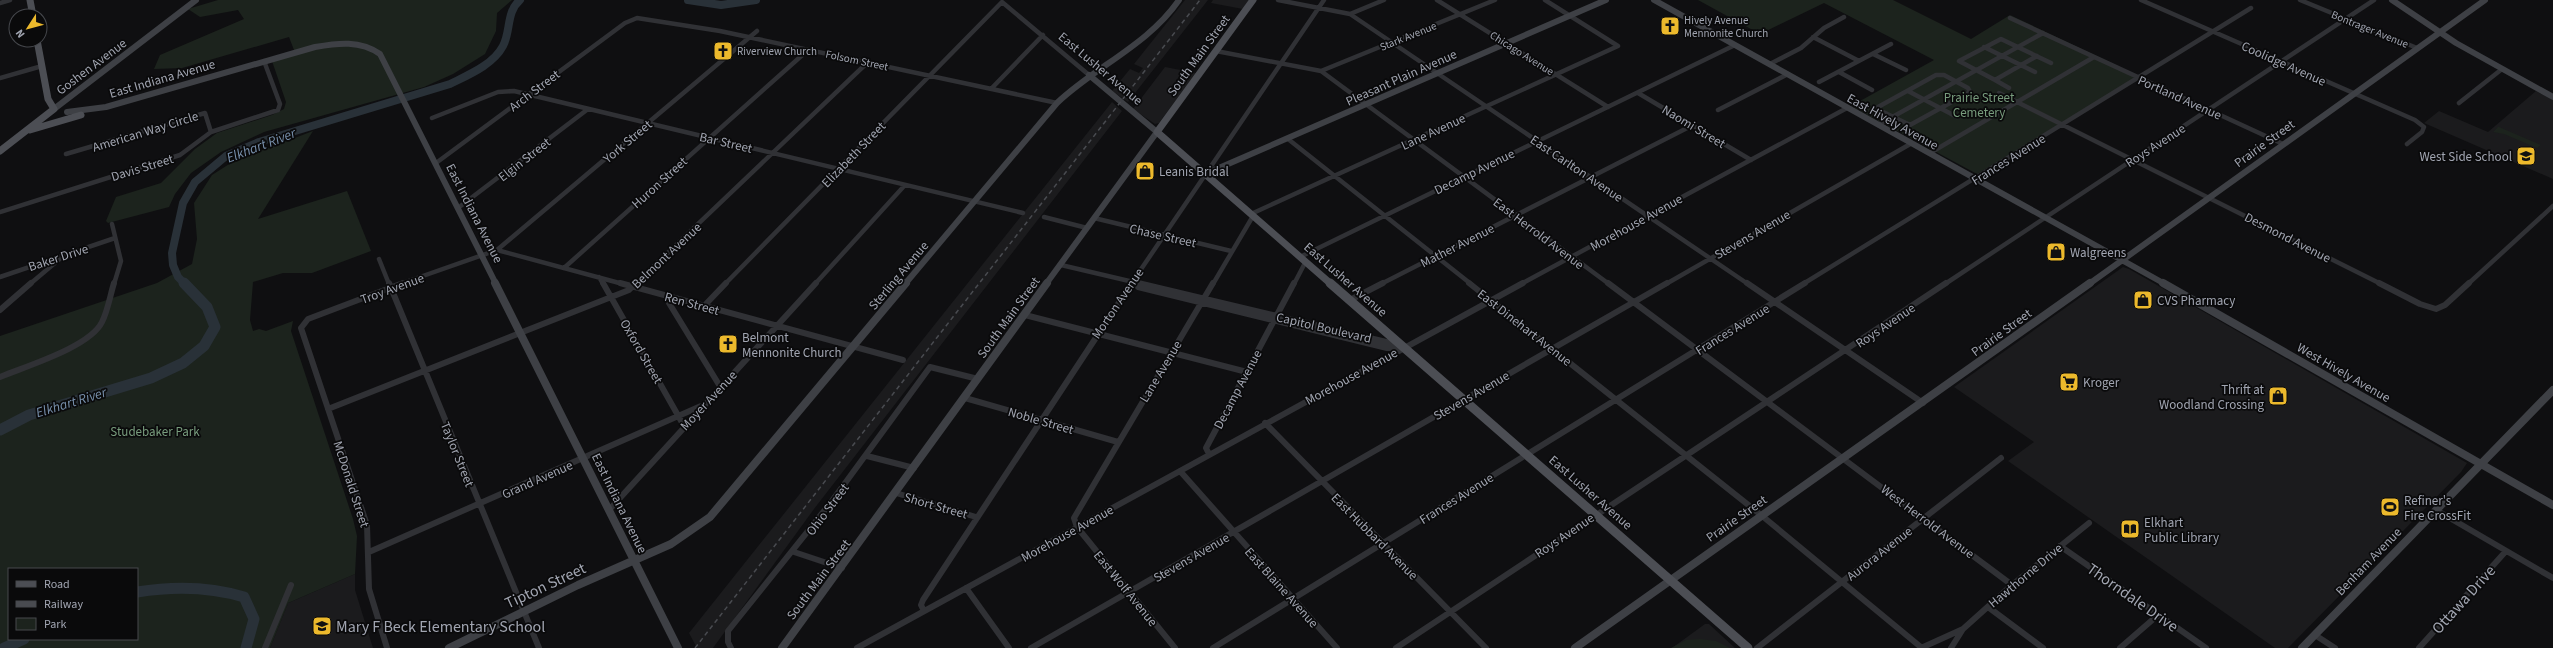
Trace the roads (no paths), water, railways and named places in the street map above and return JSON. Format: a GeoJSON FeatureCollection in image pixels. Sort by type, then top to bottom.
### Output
{"type":"FeatureCollection","features":[{"type":"Feature","properties":{"kind":"main road","name":"South Main Street"},"geometry":{"type":"LineString","coordinates":[[1157,132],[1253,0]]}},
{"type":"Feature","properties":{"kind":"main road"},"geometry":{"type":"LineString","coordinates":[[39,48],[50,103],[54,109]]}},
{"type":"Feature","properties":{"kind":"main road","name":"Goshen Avenue"},"geometry":{"type":"LineString","coordinates":[[0,151],[54,109]]}},
{"type":"Feature","properties":{"kind":"main road"},"geometry":{"type":"LineString","coordinates":[[26,132],[81,115]]}},
{"type":"Feature","properties":{"kind":"main road","name":"East Lusher Avenue"},"geometry":{"type":"LineString","coordinates":[[1157,132],[1464,398],[1748,648]]}},
{"type":"Feature","properties":{"kind":"street"},"geometry":{"type":"LineString","coordinates":[[0,3],[10,0]]}},
{"type":"Feature","properties":{"kind":"street","name":"Goshen Avenue"},"geometry":{"type":"LineString","coordinates":[[54,109],[196,0]]}},
{"type":"Feature","properties":{"kind":"street","name":"Sterling Avenue"},"geometry":{"type":"LineString","coordinates":[[634,561],[683,537],[715,512],[1057,103],[1089,75],[1150,33],[1163,21],[1179,0]]}},
{"type":"Feature","properties":{"kind":"street","name":"East Carlton Avenue"},"geometry":{"type":"LineString","coordinates":[[1278,0],[1350,14],[1923,403]]}},
{"type":"Feature","properties":{"kind":"street","name":"Morton Avenue"},"geometry":{"type":"LineString","coordinates":[[924,611],[921,605],[923,600],[1040,419],[1162,235],[1324,0]]}},
{"type":"Feature","properties":{"kind":"street"},"geometry":{"type":"LineString","coordinates":[[1350,14],[1384,0]]}},
{"type":"Feature","properties":{"kind":"street","name":"Chicago Avenue"},"geometry":{"type":"LineString","coordinates":[[1437,0],[1608,107]]}},
{"type":"Feature","properties":{"kind":"street","name":"Stark Avenue"},"geometry":{"type":"LineString","coordinates":[[1321,72],[1495,0]]}},
{"type":"Feature","properties":{"kind":"street"},"geometry":{"type":"LineString","coordinates":[[1545,0],[1570,16]]}},
{"type":"Feature","properties":{"kind":"street","name":"Pleasant Plain Avenue"},"geometry":{"type":"LineString","coordinates":[[1205,174],[1606,0]]}},
{"type":"Feature","properties":{"kind":"street","name":"East Hively Avenue"},"geometry":{"type":"LineString","coordinates":[[1654,0],[2122,260]]}},
{"type":"Feature","properties":{"kind":"street","name":"Coolidge Avenue"},"geometry":{"type":"LineString","coordinates":[[2141,0],[2416,120],[2424,127],[2422,132],[2407,144]]}},
{"type":"Feature","properties":{"kind":"street","name":"Bontrager Avenue"},"geometry":{"type":"LineString","coordinates":[[2300,0],[2417,48]]}},
{"type":"Feature","properties":{"kind":"street","name":"Roys Avenue"},"geometry":{"type":"LineString","coordinates":[[1396,648],[1596,514],[1686,456],[1767,401],[1846,351],[2374,0]]}},
{"type":"Feature","properties":{"kind":"street"},"geometry":{"type":"LineString","coordinates":[[2392,0],[2439,32],[2553,97]]}},
{"type":"Feature","properties":{"kind":"street","name":"Prairie Street"},"geometry":{"type":"LineString","coordinates":[[1575,648],[1843,457],[1923,403],[2207,198],[2486,0]]}},
{"type":"Feature","properties":{"kind":"street","name":"East Lusher Avenue"},"geometry":{"type":"LineString","coordinates":[[1002,2],[1157,132]]}},
{"type":"Feature","properties":{"kind":"street","name":"Elizabeth Street"},"geometry":{"type":"LineString","coordinates":[[704,306],[1002,2]]}},
{"type":"Feature","properties":{"kind":"street","name":"Frances Avenue"},"geometry":{"type":"LineString","coordinates":[[1213,648],[1527,454],[1698,351],[2251,8]]}},
{"type":"Feature","properties":{"kind":"street","name":"Lane Avenue"},"geometry":{"type":"LineString","coordinates":[[1077,527],[1074,518],[1252,215],[1618,46],[1616,42],[1570,16]]}},
{"type":"Feature","properties":{"kind":"street"},"geometry":{"type":"LineString","coordinates":[[1770,64],[1800,48],[1824,28],[1844,17]]}},
{"type":"Feature","properties":{"kind":"street","name":"Portland Avenue"},"geometry":{"type":"LineString","coordinates":[[2010,18],[2283,144]]}},
{"type":"Feature","properties":{"kind":"street","name":"Folsom Street"},"geometry":{"type":"LineString","coordinates":[[632,19],[749,38],[1057,103]]}},
{"type":"Feature","properties":{"kind":"street","name":"Arch Street"},"geometry":{"type":"LineString","coordinates":[[436,163],[632,19]]}},
{"type":"Feature","properties":{"kind":"street","name":"York Street"},"geometry":{"type":"LineString","coordinates":[[496,250],[757,31]]}},
{"type":"Feature","properties":{"kind":"street"},"geometry":{"type":"LineString","coordinates":[[1878,125],[2043,33]]}},
{"type":"Feature","properties":{"kind":"street"},"geometry":{"type":"LineString","coordinates":[[991,89],[1035,41],[1043,36]]}},
{"type":"Feature","properties":{"kind":"street"},"geometry":{"type":"LineString","coordinates":[[1813,37],[1858,61]]}},
{"type":"Feature","properties":{"kind":"street"},"geometry":{"type":"LineString","coordinates":[[2009,88],[1959,61],[2001,39],[2051,63]]}},
{"type":"Feature","properties":{"kind":"street","name":"East Indiana Avenue"},"geometry":{"type":"LineString","coordinates":[[54,109],[81,115],[315,47],[340,44],[359,44],[374,49],[380,54],[678,648]]}},
{"type":"Feature","properties":{"kind":"street"},"geometry":{"type":"LineString","coordinates":[[1819,82],[1891,44]]}},
{"type":"Feature","properties":{"kind":"street","name":"Decamp Avenue"},"geometry":{"type":"LineString","coordinates":[[1209,454],[1206,448],[1275,318],[1303,259],[1384,215],[1735,45]]}},
{"type":"Feature","properties":{"kind":"street"},"geometry":{"type":"LineString","coordinates":[[1984,47],[2035,72]]}},
{"type":"Feature","properties":{"kind":"street","name":"Huron Street"},"geometry":{"type":"LineString","coordinates":[[564,268],[808,50]]}},
{"type":"Feature","properties":{"kind":"street","name":"East Herrold Avenue"},"geometry":{"type":"LineString","coordinates":[[1216,51],[1321,72],[1364,106],[1843,457]]}},
{"type":"Feature","properties":{"kind":"street"},"geometry":{"type":"LineString","coordinates":[[1874,54],[1906,70]]}},
{"type":"Feature","properties":{"kind":"street"},"geometry":{"type":"LineString","coordinates":[[1995,80],[2037,56]]}},
{"type":"Feature","properties":{"kind":"street"},"geometry":{"type":"LineString","coordinates":[[1930,153],[2094,57]]}},
{"type":"Feature","properties":{"kind":"street","name":"Davis Street"},"geometry":{"type":"LineString","coordinates":[[0,212],[180,156],[211,132],[267,115],[278,110],[280,104],[264,61]]}},
{"type":"Feature","properties":{"kind":"street","name":"Belmont Avenue"},"geometry":{"type":"LineString","coordinates":[[328,410],[612,298],[633,287],[868,62]]}},
{"type":"Feature","properties":{"kind":"street"},"geometry":{"type":"LineString","coordinates":[[0,78],[42,66]]}},
{"type":"Feature","properties":{"kind":"street"},"geometry":{"type":"LineString","coordinates":[[2459,102],[2502,69]]}},
{"type":"Feature","properties":{"kind":"street"},"geometry":{"type":"LineString","coordinates":[[1839,72],[1872,90]]}},
{"type":"Feature","properties":{"kind":"street"},"geometry":{"type":"LineString","coordinates":[[1718,110],[1788,74]]}},
{"type":"Feature","properties":{"kind":"street"},"geometry":{"type":"LineString","coordinates":[[1936,75],[1944,75],[1956,81],[1968,88],[1970,92],[1910,125],[1879,110],[1878,107],[1936,75]]}},
{"type":"Feature","properties":{"kind":"street"},"geometry":{"type":"LineString","coordinates":[[1908,90],[1957,117]]}},
{"type":"Feature","properties":{"kind":"street","name":"Bar Street"},"geometry":{"type":"LineString","coordinates":[[432,118],[498,92],[514,91],[1023,213]]}},
{"type":"Feature","properties":{"kind":"street","name":"Naomi Street"},"geometry":{"type":"LineString","coordinates":[[1638,93],[1751,160]]}},
{"type":"Feature","properties":{"kind":"street","name":"Desmond Avenue"},"geometry":{"type":"LineString","coordinates":[[1999,93],[2207,198],[2214,199],[2420,304],[2436,309],[2445,305],[2553,206]]}},
{"type":"Feature","properties":{"kind":"street","name":"Morehouse Avenue"},"geometry":{"type":"LineString","coordinates":[[857,648],[1404,347],[1847,108]]}},
{"type":"Feature","properties":{"kind":"street","name":"Elgin Street"},"geometry":{"type":"LineString","coordinates":[[458,208],[588,109]]}},
{"type":"Feature","properties":{"kind":"street","name":"East Indiana Avenue"},"geometry":{"type":"LineString","coordinates":[[67,112],[97,110]]}},
{"type":"Feature","properties":{"kind":"street","name":"American Way Circle"},"geometry":{"type":"LineString","coordinates":[[66,154],[205,113],[211,132]]}},
{"type":"Feature","properties":{"kind":"street","name":"Mather Avenue"},"geometry":{"type":"LineString","coordinates":[[1350,300],[1693,125]]}},
{"type":"Feature","properties":{"kind":"street","name":"South Main Street"},"geometry":{"type":"LineString","coordinates":[[782,648],[842,568],[1157,132]]}},
{"type":"Feature","properties":{"kind":"street","name":"East Dinehart Avenue"},"geometry":{"type":"LineString","coordinates":[[1288,139],[1761,515],[1921,648]]}},
{"type":"Feature","properties":{"kind":"street","name":"Stevens Avenue"},"geometry":{"type":"LineString","coordinates":[[1031,648],[1321,482],[1464,398],[1912,143]]}},
{"type":"Feature","properties":{"kind":"street","name":"Moyer Avenue"},"geometry":{"type":"LineString","coordinates":[[609,510],[905,185]]}},
{"type":"Feature","properties":{"kind":"street"},"geometry":{"type":"LineString","coordinates":[[1044,217],[1087,228]]}},
{"type":"Feature","properties":{"kind":"street","name":"Chase Street"},"geometry":{"type":"LineString","coordinates":[[1094,218],[1231,251]]}},
{"type":"Feature","properties":{"kind":"street"},"geometry":{"type":"LineString","coordinates":[[0,377],[61,353],[80,343],[102,323],[121,261],[112,224]]}},
{"type":"Feature","properties":{"kind":"street","name":"Baker Drive"},"geometry":{"type":"LineString","coordinates":[[0,276],[115,238]]}},
{"type":"Feature","properties":{"kind":"street","name":"Ren Street"},"geometry":{"type":"LineString","coordinates":[[481,254],[496,250],[599,276],[668,297],[903,360]]}},
{"type":"Feature","properties":{"kind":"street","name":"Troy Avenue"},"geometry":{"type":"LineString","coordinates":[[303,323],[315,316],[481,254]]}},
{"type":"Feature","properties":{"kind":"street"},"geometry":{"type":"LineString","coordinates":[[0,310],[64,255]]}},
{"type":"Feature","properties":{"kind":"street","name":"Taylor Street"},"geometry":{"type":"LineString","coordinates":[[379,259],[539,648]]}},
{"type":"Feature","properties":{"kind":"street","name":"West Hively Avenue"},"geometry":{"type":"LineString","coordinates":[[2122,260],[2553,505]]}},
{"type":"Feature","properties":{"kind":"street","name":"Capitol Boulevard"},"geometry":{"type":"LineString","coordinates":[[1061,265],[1132,282],[1138,287],[1202,300],[1387,348],[1404,347]]}},
{"type":"Feature","properties":{"kind":"street","name":"Oxford Street"},"geometry":{"type":"LineString","coordinates":[[599,276],[684,426]]}},
{"type":"Feature","properties":{"kind":"street"},"geometry":{"type":"LineString","coordinates":[[668,297],[669,303],[721,388]]}},
{"type":"Feature","properties":{"kind":"street"},"geometry":{"type":"LineString","coordinates":[[1025,315],[1246,372]]}},
{"type":"Feature","properties":{"kind":"street","name":"McDonald Street"},"geometry":{"type":"LineString","coordinates":[[303,323],[301,328],[302,334],[364,516],[369,552],[369,589],[388,648]]}},
{"type":"Feature","properties":{"kind":"street","name":"Ohio Street"},"geometry":{"type":"LineString","coordinates":[[731,648],[728,642],[728,631],[794,552],[868,456],[930,367],[978,379]]}},
{"type":"Feature","properties":{"kind":"street","name":"Benham Avenue"},"geometry":{"type":"LineString","coordinates":[[2302,648],[2553,390]]}},
{"type":"Feature","properties":{"kind":"street","name":"Noble Street"},"geometry":{"type":"LineString","coordinates":[[965,398],[1118,442]]}},
{"type":"Feature","properties":{"kind":"street","name":"Grand Avenue"},"geometry":{"type":"LineString","coordinates":[[369,552],[479,505],[705,404]]}},
{"type":"Feature","properties":{"kind":"street","name":"East Hubbard Avenue"},"geometry":{"type":"LineString","coordinates":[[1265,423],[1321,482],[1486,648]]}},
{"type":"Feature","properties":{"kind":"street"},"geometry":{"type":"LineString","coordinates":[[868,456],[914,468]]}},
{"type":"Feature","properties":{"kind":"street","name":"West Herrold Avenue"},"geometry":{"type":"LineString","coordinates":[[1843,457],[2012,585]]}},
{"type":"Feature","properties":{"kind":"street","name":"Aurora Avenue"},"geometry":{"type":"LineString","coordinates":[[1757,648],[2001,458]]}},
{"type":"Feature","properties":{"kind":"street","name":"East Blaine Avenue"},"geometry":{"type":"LineString","coordinates":[[1180,471],[1337,648]]}},
{"type":"Feature","properties":{"kind":"street","name":"Short Street"},"geometry":{"type":"LineString","coordinates":[[896,493],[976,517]]}},
{"type":"Feature","properties":{"kind":"street"},"geometry":{"type":"LineString","coordinates":[[2436,510],[2553,578]]}},
{"type":"Feature","properties":{"kind":"street","name":"Hawthorne Drive"},"geometry":{"type":"LineString","coordinates":[[1921,648],[1963,628],[2012,585],[2088,523]]}},
{"type":"Feature","properties":{"kind":"street","name":"East Wolf Avenue"},"geometry":{"type":"LineString","coordinates":[[1077,527],[1175,648]]}},
{"type":"Feature","properties":{"kind":"street","name":"Thorndale Drive"},"geometry":{"type":"LineString","coordinates":[[2060,546],[2206,648]]}},
{"type":"Feature","properties":{"kind":"street","name":"Ottawa Drive"},"geometry":{"type":"LineString","coordinates":[[2419,648],[2506,551]]}},
{"type":"Feature","properties":{"kind":"street"},"geometry":{"type":"LineString","coordinates":[[794,552],[842,568]]}},
{"type":"Feature","properties":{"kind":"street","name":"Tipton Street"},"geometry":{"type":"LineString","coordinates":[[448,648],[524,611],[634,561]]}},
{"type":"Feature","properties":{"kind":"street"},"geometry":{"type":"LineString","coordinates":[[265,648],[291,585]]}},
{"type":"Feature","properties":{"kind":"street"},"geometry":{"type":"LineString","coordinates":[[966,588],[1008,648]]}},
{"type":"Feature","properties":{"kind":"street"},"geometry":{"type":"LineString","coordinates":[[1988,607],[2043,648]]}},
{"type":"Feature","properties":{"kind":"street"},"geometry":{"type":"LineString","coordinates":[[2120,648],[2158,615]]}},
{"type":"Feature","properties":{"kind":"street","name":"Hawthorne Drive"},"geometry":{"type":"LineString","coordinates":[[1951,648],[1963,628]]}},
{"type":"Feature","properties":{"kind":"street"},"geometry":{"type":"LineString","coordinates":[[2315,635],[2335,648]]}},
{"type":"Feature","properties":{"kind":"waterway","name":"Elkhart River"},"geometry":{"type":"LineString","coordinates":[[184,283],[178,277],[173,265],[172,253],[183,203],[195,182],[226,156],[259,142],[450,84],[472,73],[487,64],[499,53],[507,34],[513,10],[520,0]]}},
{"type":"Feature","properties":{"kind":"waterway","name":"Elkhart River"},"geometry":{"type":"LineString","coordinates":[[688,0],[721,5],[756,0]]}},
{"type":"Feature","properties":{"kind":"waterway","name":"Elkhart River"},"geometry":{"type":"LineString","coordinates":[[0,430],[29,415],[151,378],[183,363],[204,346],[215,327],[207,307],[184,283]]}},
{"type":"Feature","properties":{"kind":"waterway","name":"Elkhart River"},"geometry":{"type":"LineString","coordinates":[[138,592],[191,588],[231,593],[244,597],[254,619],[246,648]]}},
{"type":"Feature","properties":{"kind":"waterway","name":"Elkhart River"},"geometry":{"type":"LineString","coordinates":[[4,648],[22,640]]}},
{"type":"Feature","properties":{"kind":"railway"},"geometry":{"type":"LineString","coordinates":[[695,648],[1200,0]]}},
{"type":"Feature","properties":{"kind":"place","name":"Hively Avenue Mennonite Church"},"geometry":{"type":"Point","coordinates":[1670,26]}},
{"type":"Feature","properties":{"kind":"place","name":"Riverview Church"},"geometry":{"type":"Point","coordinates":[723,51]}},
{"type":"Feature","properties":{"kind":"place","name":"West Side School"},"geometry":{"type":"Point","coordinates":[2526,156]}},
{"type":"Feature","properties":{"kind":"place","name":"Leanis Bridal"},"geometry":{"type":"Point","coordinates":[1145,171]}},
{"type":"Feature","properties":{"kind":"place","name":"Walgreens"},"geometry":{"type":"Point","coordinates":[2056,252]}},
{"type":"Feature","properties":{"kind":"place","name":"CVS Pharmacy"},"geometry":{"type":"Point","coordinates":[2143,300]}},
{"type":"Feature","properties":{"kind":"place","name":"Belmont Mennonite Church"},"geometry":{"type":"Point","coordinates":[728,344]}},
{"type":"Feature","properties":{"kind":"place","name":"Kroger"},"geometry":{"type":"Point","coordinates":[2069,382]}},
{"type":"Feature","properties":{"kind":"place","name":"Thrift at Woodland Crossing"},"geometry":{"type":"Point","coordinates":[2278,396]}},
{"type":"Feature","properties":{"kind":"place","name":"Refiner's Fire CrossFit"},"geometry":{"type":"Point","coordinates":[2390,507]}},
{"type":"Feature","properties":{"kind":"place","name":"Elkhart Public Library"},"geometry":{"type":"Point","coordinates":[2130,529]}},
{"type":"Feature","properties":{"kind":"place","name":"Mary F Beck Elementary School"},"geometry":{"type":"Point","coordinates":[322,626]}},
{"type":"Feature","properties":{"kind":"park label","name":"Prairie Street Cemetery"},"geometry":{"type":"Point","coordinates":[1979,104]}},
{"type":"Feature","properties":{"kind":"park label","name":"Studebaker Park"},"geometry":{"type":"Point","coordinates":[155,431]}}]}
